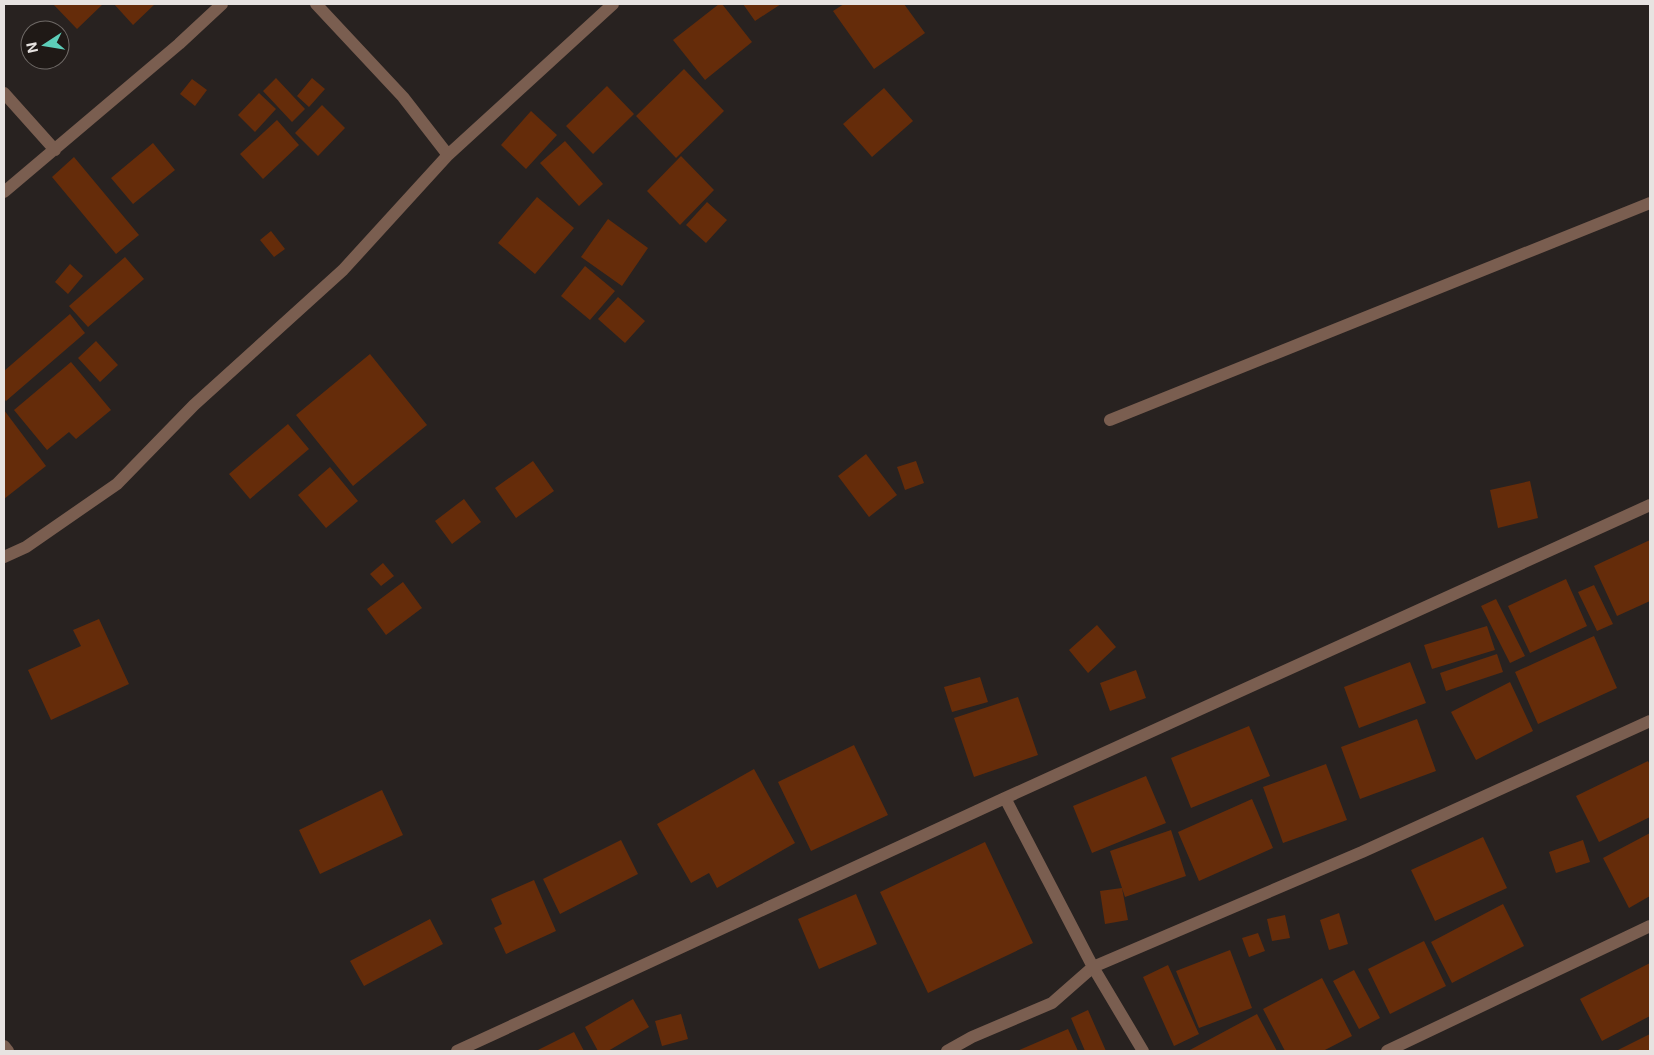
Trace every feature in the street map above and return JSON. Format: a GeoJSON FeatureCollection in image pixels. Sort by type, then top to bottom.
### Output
{"type":"FeatureCollection","features":[{"type":"Feature","properties":{"kind":"street"},"geometry":{"type":"LineString","coordinates":[[4,192],[179,44],[222,4]]}},
{"type":"Feature","properties":{"kind":"street"},"geometry":{"type":"LineString","coordinates":[[316,4],[403,97],[448,155]]}},
{"type":"Feature","properties":{"kind":"street"},"geometry":{"type":"LineString","coordinates":[[4,557],[26,547],[117,484],[194,405],[343,270],[448,155],[613,4]]}},
{"type":"Feature","properties":{"kind":"street"},"geometry":{"type":"LineString","coordinates":[[4,93],[55,150]]}},
{"type":"Feature","properties":{"kind":"street"},"geometry":{"type":"LineString","coordinates":[[1110,420],[1650,203]]}},
{"type":"Feature","properties":{"kind":"street"},"geometry":{"type":"LineString","coordinates":[[457,1051],[1005,798],[1650,505]]}},
{"type":"Feature","properties":{"kind":"street"},"geometry":{"type":"LineString","coordinates":[[947,1051],[972,1037],[1052,1003],[1093,967],[1362,852],[1650,721]]}},
{"type":"Feature","properties":{"kind":"street"},"geometry":{"type":"LineString","coordinates":[[1005,798],[1093,967],[1143,1051]]}},
{"type":"Feature","properties":{"kind":"street"},"geometry":{"type":"LineString","coordinates":[[1387,1051],[1650,926]]}},
{"type":"Feature","properties":{"kind":"street"},"geometry":{"type":"LineString","coordinates":[[4,1046],[8,1051]]}},
{"type":"Feature","properties":{"kind":"building"},"geometry":{"type":"Polygon","coordinates":[[[53,4],[103,4],[77,29],[53,4]]]}},
{"type":"Feature","properties":{"kind":"building"},"geometry":{"type":"Polygon","coordinates":[[[114,4],[155,4],[133,25],[114,4]]]}},
{"type":"Feature","properties":{"kind":"building"},"geometry":{"type":"Polygon","coordinates":[[[719,4],[722,4],[752,42],[705,80],[673,40],[719,4]]]}},
{"type":"Feature","properties":{"kind":"building"},"geometry":{"type":"Polygon","coordinates":[[[743,4],[781,4],[755,21],[743,4]]]}},
{"type":"Feature","properties":{"kind":"building"},"geometry":{"type":"Polygon","coordinates":[[[844,4],[904,4],[925,33],[874,69],[833,11],[844,4]]]}},
{"type":"Feature","properties":{"kind":"building"},"geometry":{"type":"Polygon","coordinates":[[[684,69],[724,111],[676,158],[636,116],[684,69]]]}},
{"type":"Feature","properties":{"kind":"building"},"geometry":{"type":"Polygon","coordinates":[[[276,78],[305,109],[292,122],[263,91],[276,78]]]}},
{"type":"Feature","properties":{"kind":"building"},"geometry":{"type":"Polygon","coordinates":[[[312,78],[325,89],[309,107],[297,96],[312,78]]]}},
{"type":"Feature","properties":{"kind":"building"},"geometry":{"type":"Polygon","coordinates":[[[192,79],[207,90],[195,106],[180,94],[192,79]]]}},
{"type":"Feature","properties":{"kind":"building"},"geometry":{"type":"Polygon","coordinates":[[[607,86],[634,114],[593,154],[566,126],[607,86]]]}},
{"type":"Feature","properties":{"kind":"building"},"geometry":{"type":"Polygon","coordinates":[[[884,88],[913,121],[872,157],[843,124],[884,88]]]}},
{"type":"Feature","properties":{"kind":"building"},"geometry":{"type":"Polygon","coordinates":[[[259,93],[276,109],[255,132],[238,115],[259,93]]]}},
{"type":"Feature","properties":{"kind":"building"},"geometry":{"type":"Polygon","coordinates":[[[322,105],[345,128],[318,156],[295,133],[322,105]]]}},
{"type":"Feature","properties":{"kind":"building"},"geometry":{"type":"Polygon","coordinates":[[[531,111],[557,135],[526,169],[501,145],[531,111]]]}},
{"type":"Feature","properties":{"kind":"building"},"geometry":{"type":"Polygon","coordinates":[[[277,120],[299,145],[263,179],[240,154],[277,120]]]}},
{"type":"Feature","properties":{"kind":"building"},"geometry":{"type":"Polygon","coordinates":[[[565,141],[603,184],[579,206],[540,163],[565,141]]]}},
{"type":"Feature","properties":{"kind":"building"},"geometry":{"type":"Polygon","coordinates":[[[153,143],[175,170],[133,204],[111,178],[153,143]]]}},
{"type":"Feature","properties":{"kind":"building"},"geometry":{"type":"Polygon","coordinates":[[[681,156],[714,190],[680,225],[647,191],[681,156]]]}},
{"type":"Feature","properties":{"kind":"building"},"geometry":{"type":"Polygon","coordinates":[[[74,157],[139,235],[116,254],[52,177],[74,157]]]}},
{"type":"Feature","properties":{"kind":"building"},"geometry":{"type":"Polygon","coordinates":[[[537,197],[574,228],[535,274],[498,243],[537,197]]]}},
{"type":"Feature","properties":{"kind":"building"},"geometry":{"type":"Polygon","coordinates":[[[707,202],[727,220],[706,243],[686,225],[707,202]]]}},
{"type":"Feature","properties":{"kind":"building"},"geometry":{"type":"Polygon","coordinates":[[[608,219],[648,248],[622,286],[581,257],[608,219]]]}},
{"type":"Feature","properties":{"kind":"building"},"geometry":{"type":"Polygon","coordinates":[[[271,231],[285,249],[274,257],[260,240],[271,231]]]}},
{"type":"Feature","properties":{"kind":"building"},"geometry":{"type":"Polygon","coordinates":[[[125,257],[144,279],[88,327],[69,306],[125,257]]]}},
{"type":"Feature","properties":{"kind":"building"},"geometry":{"type":"Polygon","coordinates":[[[70,264],[83,276],[68,294],[55,282],[70,264]]]}},
{"type":"Feature","properties":{"kind":"building"},"geometry":{"type":"Polygon","coordinates":[[[585,266],[615,291],[590,320],[561,296],[585,266]]]}},
{"type":"Feature","properties":{"kind":"building"},"geometry":{"type":"Polygon","coordinates":[[[618,297],[645,321],[625,343],[598,319],[618,297]]]}},
{"type":"Feature","properties":{"kind":"building"},"geometry":{"type":"Polygon","coordinates":[[[70,314],[85,333],[6,401],[4,399],[4,371],[70,314]]]}},
{"type":"Feature","properties":{"kind":"building"},"geometry":{"type":"Polygon","coordinates":[[[96,341],[118,365],[100,382],[78,358],[96,341]]]}},
{"type":"Feature","properties":{"kind":"building"},"geometry":{"type":"Polygon","coordinates":[[[370,354],[427,425],[353,486],[296,415],[370,354]]]}},
{"type":"Feature","properties":{"kind":"building"},"geometry":{"type":"Polygon","coordinates":[[[71,362],[111,410],[76,439],[69,432],[47,450],[14,410],[71,362]]]}},
{"type":"Feature","properties":{"kind":"building"},"geometry":{"type":"Polygon","coordinates":[[[4,410],[46,466],[4,499],[4,410]]]}},
{"type":"Feature","properties":{"kind":"building"},"geometry":{"type":"Polygon","coordinates":[[[288,424],[309,449],[250,499],[229,474],[288,424]]]}},
{"type":"Feature","properties":{"kind":"building"},"geometry":{"type":"Polygon","coordinates":[[[866,454],[897,495],[869,517],[838,476],[866,454]]]}},
{"type":"Feature","properties":{"kind":"building"},"geometry":{"type":"Polygon","coordinates":[[[533,461],[554,491],[516,518],[495,488],[533,461]]]}},
{"type":"Feature","properties":{"kind":"building"},"geometry":{"type":"Polygon","coordinates":[[[916,461],[924,483],[905,490],[897,467],[916,461]]]}},
{"type":"Feature","properties":{"kind":"building"},"geometry":{"type":"Polygon","coordinates":[[[330,467],[358,501],[326,528],[298,495],[330,467]]]}},
{"type":"Feature","properties":{"kind":"building"},"geometry":{"type":"Polygon","coordinates":[[[1530,481],[1538,518],[1498,528],[1490,490],[1530,481]]]}},
{"type":"Feature","properties":{"kind":"building"},"geometry":{"type":"Polygon","coordinates":[[[464,499],[481,522],[452,544],[435,521],[464,499]]]}},
{"type":"Feature","properties":{"kind":"building"},"geometry":{"type":"Polygon","coordinates":[[[1650,540],[1650,601],[1617,616],[1594,566],[1650,540]]]}},
{"type":"Feature","properties":{"kind":"building"},"geometry":{"type":"Polygon","coordinates":[[[383,563],[394,576],[381,586],[370,574],[383,563]]]}},
{"type":"Feature","properties":{"kind":"building"},"geometry":{"type":"Polygon","coordinates":[[[1566,579],[1587,626],[1530,653],[1508,606],[1566,579]]]}},
{"type":"Feature","properties":{"kind":"building"},"geometry":{"type":"Polygon","coordinates":[[[403,582],[422,608],[386,635],[367,609],[403,582]]]}},
{"type":"Feature","properties":{"kind":"building"},"geometry":{"type":"Polygon","coordinates":[[[1594,585],[1613,624],[1597,631],[1578,592],[1594,585]]]}},
{"type":"Feature","properties":{"kind":"building"},"geometry":{"type":"Polygon","coordinates":[[[1496,599],[1525,656],[1510,663],[1481,606],[1496,599]]]}},
{"type":"Feature","properties":{"kind":"building"},"geometry":{"type":"Polygon","coordinates":[[[99,619],[129,684],[51,720],[28,670],[81,646],[73,630],[99,619]]]}},
{"type":"Feature","properties":{"kind":"building"},"geometry":{"type":"Polygon","coordinates":[[[1097,625],[1116,647],[1088,673],[1069,650],[1097,625]]]}},
{"type":"Feature","properties":{"kind":"building"},"geometry":{"type":"Polygon","coordinates":[[[1487,626],[1495,650],[1432,669],[1424,645],[1487,626]]]}},
{"type":"Feature","properties":{"kind":"building"},"geometry":{"type":"Polygon","coordinates":[[[1594,636],[1617,688],[1538,724],[1515,672],[1594,636]]]}},
{"type":"Feature","properties":{"kind":"building"},"geometry":{"type":"Polygon","coordinates":[[[1497,654],[1503,672],[1446,691],[1440,673],[1497,654]]]}},
{"type":"Feature","properties":{"kind":"building"},"geometry":{"type":"Polygon","coordinates":[[[1410,662],[1426,703],[1359,728],[1344,687],[1410,662]]]}},
{"type":"Feature","properties":{"kind":"building"},"geometry":{"type":"Polygon","coordinates":[[[1136,670],[1146,698],[1110,711],[1100,683],[1136,670]]]}},
{"type":"Feature","properties":{"kind":"building"},"geometry":{"type":"Polygon","coordinates":[[[980,677],[988,702],[952,712],[944,687],[980,677]]]}},
{"type":"Feature","properties":{"kind":"building"},"geometry":{"type":"Polygon","coordinates":[[[1510,682],[1533,731],[1476,760],[1451,712],[1510,682]]]}},
{"type":"Feature","properties":{"kind":"building"},"geometry":{"type":"Polygon","coordinates":[[[1018,697],[1038,755],[974,777],[954,718],[1018,697]]]}},
{"type":"Feature","properties":{"kind":"building"},"geometry":{"type":"Polygon","coordinates":[[[1417,719],[1436,771],[1360,799],[1341,747],[1417,719]]]}},
{"type":"Feature","properties":{"kind":"building"},"geometry":{"type":"Polygon","coordinates":[[[1249,726],[1270,776],[1191,808],[1171,758],[1249,726]]]}},
{"type":"Feature","properties":{"kind":"building"},"geometry":{"type":"Polygon","coordinates":[[[854,745],[888,815],[811,851],[778,782],[854,745]]]}},
{"type":"Feature","properties":{"kind":"building"},"geometry":{"type":"Polygon","coordinates":[[[1648,761],[1650,765],[1650,817],[1599,842],[1576,796],[1648,761]]]}},
{"type":"Feature","properties":{"kind":"building"},"geometry":{"type":"Polygon","coordinates":[[[1326,764],[1347,820],[1283,843],[1263,787],[1326,764]]]}},
{"type":"Feature","properties":{"kind":"building"},"geometry":{"type":"Polygon","coordinates":[[[754,769],[795,843],[717,888],[709,873],[691,883],[657,824],[754,769]]]}},
{"type":"Feature","properties":{"kind":"building"},"geometry":{"type":"Polygon","coordinates":[[[1146,776],[1166,823],[1092,853],[1073,806],[1146,776]]]}},
{"type":"Feature","properties":{"kind":"building"},"geometry":{"type":"Polygon","coordinates":[[[382,790],[403,835],[320,874],[299,830],[382,790]]]}},
{"type":"Feature","properties":{"kind":"building"},"geometry":{"type":"Polygon","coordinates":[[[1252,799],[1273,848],[1199,881],[1178,832],[1252,799]]]}},
{"type":"Feature","properties":{"kind":"building"},"geometry":{"type":"Polygon","coordinates":[[[1171,830],[1186,876],[1125,897],[1110,851],[1171,830]]]}},
{"type":"Feature","properties":{"kind":"building"},"geometry":{"type":"Polygon","coordinates":[[[1650,833],[1650,896],[1629,908],[1603,858],[1650,833]]]}},
{"type":"Feature","properties":{"kind":"building"},"geometry":{"type":"Polygon","coordinates":[[[1483,837],[1507,888],[1435,921],[1411,870],[1483,837]]]}},
{"type":"Feature","properties":{"kind":"building"},"geometry":{"type":"Polygon","coordinates":[[[621,840],[638,874],[560,914],[543,879],[621,840]]]}},
{"type":"Feature","properties":{"kind":"building"},"geometry":{"type":"Polygon","coordinates":[[[1583,840],[1590,862],[1556,873],[1549,852],[1583,840]]]}},
{"type":"Feature","properties":{"kind":"building"},"geometry":{"type":"Polygon","coordinates":[[[985,842],[1033,943],[928,993],[880,892],[985,842]]]}},
{"type":"Feature","properties":{"kind":"building"},"geometry":{"type":"Polygon","coordinates":[[[534,880],[556,931],[506,954],[494,928],[502,924],[491,899],[534,880]]]}},
{"type":"Feature","properties":{"kind":"building"},"geometry":{"type":"Polygon","coordinates":[[[1122,888],[1128,920],[1105,924],[1100,891],[1122,888]]]}},
{"type":"Feature","properties":{"kind":"building"},"geometry":{"type":"Polygon","coordinates":[[[856,894],[877,944],[819,969],[798,919],[856,894]]]}},
{"type":"Feature","properties":{"kind":"building"},"geometry":{"type":"Polygon","coordinates":[[[1503,904],[1524,946],[1452,983],[1431,942],[1503,904]]]}},
{"type":"Feature","properties":{"kind":"building"},"geometry":{"type":"Polygon","coordinates":[[[1339,913],[1348,944],[1329,950],[1320,920],[1339,913]]]}},
{"type":"Feature","properties":{"kind":"building"},"geometry":{"type":"Polygon","coordinates":[[[1285,915],[1290,938],[1272,941],[1267,919],[1285,915]]]}},
{"type":"Feature","properties":{"kind":"building"},"geometry":{"type":"Polygon","coordinates":[[[430,919],[443,944],[364,986],[350,961],[430,919]]]}},
{"type":"Feature","properties":{"kind":"building"},"geometry":{"type":"Polygon","coordinates":[[[1258,933],[1265,951],[1249,957],[1242,938],[1258,933]]]}},
{"type":"Feature","properties":{"kind":"building"},"geometry":{"type":"Polygon","coordinates":[[[1424,941],[1446,986],[1390,1014],[1368,969],[1424,941]]]}},
{"type":"Feature","properties":{"kind":"building"},"geometry":{"type":"Polygon","coordinates":[[[1230,950],[1252,1008],[1199,1028],[1176,971],[1230,950]]]}},
{"type":"Feature","properties":{"kind":"building"},"geometry":{"type":"Polygon","coordinates":[[[1650,963],[1650,1016],[1602,1041],[1580,999],[1650,963]]]}},
{"type":"Feature","properties":{"kind":"building"},"geometry":{"type":"Polygon","coordinates":[[[1168,965],[1199,1034],[1174,1046],[1143,977],[1168,965]]]}},
{"type":"Feature","properties":{"kind":"building"},"geometry":{"type":"Polygon","coordinates":[[[1354,970],[1380,1018],[1359,1029],[1333,981],[1354,970]]]}},
{"type":"Feature","properties":{"kind":"building"},"geometry":{"type":"Polygon","coordinates":[[[1322,978],[1352,1036],[1323,1051],[1285,1051],[1263,1009],[1322,978]]]}},
{"type":"Feature","properties":{"kind":"building"},"geometry":{"type":"Polygon","coordinates":[[[633,999],[649,1027],[608,1051],[598,1051],[585,1027],[633,999]]]}},
{"type":"Feature","properties":{"kind":"building"},"geometry":{"type":"Polygon","coordinates":[[[1088,1010],[1106,1051],[1085,1051],[1071,1018],[1088,1010]]]}},
{"type":"Feature","properties":{"kind":"building"},"geometry":{"type":"Polygon","coordinates":[[[681,1014],[688,1039],[662,1046],[655,1021],[681,1014]]]}},
{"type":"Feature","properties":{"kind":"building"},"geometry":{"type":"Polygon","coordinates":[[[1257,1014],[1277,1051],[1188,1051],[1257,1014]]]}},
{"type":"Feature","properties":{"kind":"building"},"geometry":{"type":"Polygon","coordinates":[[[1068,1029],[1078,1051],[1017,1051],[1068,1029]]]}},
{"type":"Feature","properties":{"kind":"building"},"geometry":{"type":"Polygon","coordinates":[[[574,1032],[584,1051],[536,1051],[574,1032]]]}},
{"type":"Feature","properties":{"kind":"building"},"geometry":{"type":"Polygon","coordinates":[[[1650,1034],[1650,1051],[1616,1051],[1650,1034]]]}}]}
